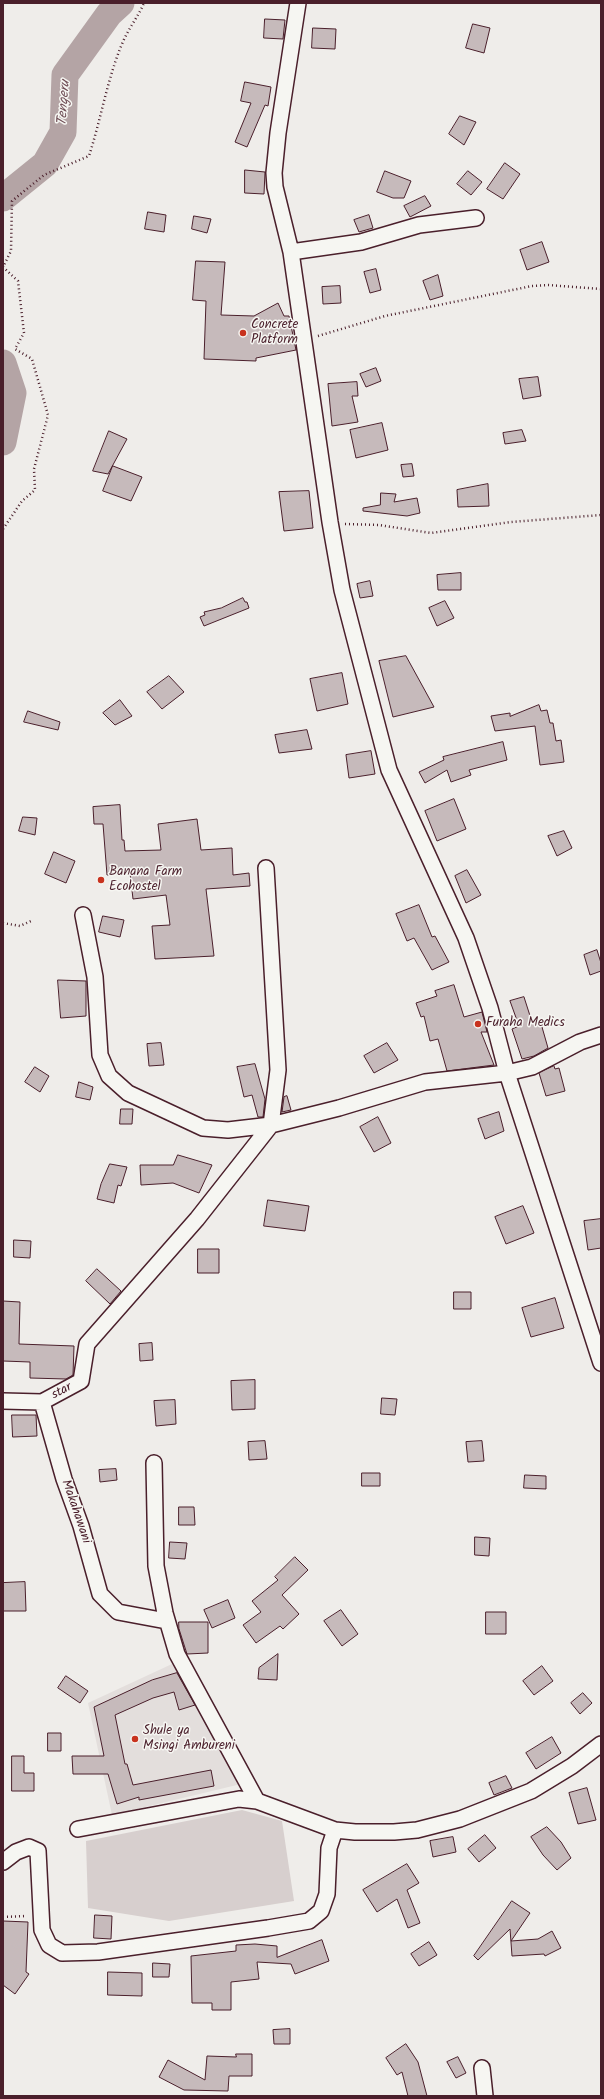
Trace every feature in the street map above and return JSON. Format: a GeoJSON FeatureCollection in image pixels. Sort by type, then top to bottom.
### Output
{"type":"FeatureCollection","features":[{"type":"Feature","properties":{"kind":"street"},"geometry":{"type":"LineString","coordinates":[[298,3],[287,62],[274,172],[275,187],[291,252],[330,522],[342,590],[389,770],[466,938],[490,1008],[507,1073],[601,1363]]}},
{"type":"Feature","properties":{"kind":"street"},"geometry":{"type":"LineString","coordinates":[[291,252],[361,242],[419,224],[476,218]]}},
{"type":"Feature","properties":{"kind":"street"},"geometry":{"type":"LineString","coordinates":[[266,868],[278,1070],[270,1125]]}},
{"type":"Feature","properties":{"kind":"street"},"geometry":{"type":"LineString","coordinates":[[83,915],[95,977],[100,1055],[109,1076],[128,1093],[203,1128],[228,1130],[270,1125],[339,1108],[425,1082],[507,1073],[532,1067],[580,1042],[601,1035]]}},
{"type":"Feature","properties":{"kind":"street","name":"star"},"geometry":{"type":"LineString","coordinates":[[42,1402],[81,1381],[87,1344],[197,1219],[270,1125]]}},
{"type":"Feature","properties":{"kind":"street"},"geometry":{"type":"LineString","coordinates":[[3,1401],[42,1402]]}},
{"type":"Feature","properties":{"kind":"street","name":"Makahawani"},"geometry":{"type":"LineString","coordinates":[[42,1402],[64,1480],[81,1526],[100,1594],[118,1612],[161,1620]]}},
{"type":"Feature","properties":{"kind":"street"},"geometry":{"type":"LineString","coordinates":[[154,1463],[156,1566],[165,1613],[177,1654],[257,1801]]}},
{"type":"Feature","properties":{"kind":"street"},"geometry":{"type":"LineString","coordinates":[[78,1829],[226,1800],[239,1799],[257,1801],[335,1830],[355,1832],[394,1832],[438,1826],[531,1792],[546,1784],[601,1744]]}},
{"type":"Feature","properties":{"kind":"street"},"geometry":{"type":"LineString","coordinates":[[3,1862],[16,1852],[29,1847],[38,1851],[42,1930],[49,1945],[62,1953],[98,1952],[309,1921],[321,1910],[327,1894],[329,1848],[335,1830]]}},
{"type":"Feature","properties":{"kind":"street"},"geometry":{"type":"LineString","coordinates":[[482,2068],[485,2096]]}},
{"type":"Feature","properties":{"kind":"path"},"geometry":{"type":"LineString","coordinates":[[3,529],[22,501],[35,490],[34,469],[48,415],[32,359],[15,349],[24,333],[18,281],[3,267],[11,251],[12,201],[44,175],[89,156],[99,127],[107,84],[112,70],[123,42],[140,15],[144,3]]}},
{"type":"Feature","properties":{"kind":"path"},"geometry":{"type":"LineString","coordinates":[[304,341],[343,327],[385,316],[532,286],[548,285],[601,288]]}},
{"type":"Feature","properties":{"kind":"path"},"geometry":{"type":"LineString","coordinates":[[330,522],[379,525],[431,533],[511,522],[601,515]]}},
{"type":"Feature","properties":{"kind":"path"},"geometry":{"type":"LineString","coordinates":[[3,923],[20,926],[30,921]]}},
{"type":"Feature","properties":{"kind":"path"},"geometry":{"type":"LineString","coordinates":[[3,1917],[41,1916]]}},
{"type":"Feature","properties":{"kind":"shaded area"},"geometry":{"type":"Polygon","coordinates":[[[172,1664],[241,1784],[112,1815],[88,1703],[172,1664]]]}},
{"type":"Feature","properties":{"kind":"shaded area"},"geometry":{"type":"Polygon","coordinates":[[[242,1810],[282,1821],[294,1901],[169,1921],[88,1908],[86,1841],[242,1810]]]}},
{"type":"Feature","properties":{"kind":"building"},"geometry":{"type":"Polygon","coordinates":[[[265,19],[285,20],[283,39],[264,38],[265,19]]]}},
{"type":"Feature","properties":{"kind":"building"},"geometry":{"type":"Polygon","coordinates":[[[473,24],[490,28],[484,53],[466,48],[473,24]]]}},
{"type":"Feature","properties":{"kind":"building"},"geometry":{"type":"Polygon","coordinates":[[[313,28],[336,29],[335,49],[312,48],[313,28]]]}},
{"type":"Feature","properties":{"kind":"building"},"geometry":{"type":"Polygon","coordinates":[[[245,82],[271,87],[268,106],[265,105],[247,147],[235,142],[251,103],[241,101],[245,82]]]}},
{"type":"Feature","properties":{"kind":"building"},"geometry":{"type":"Polygon","coordinates":[[[460,116],[476,122],[464,145],[449,134],[460,116]]]}},
{"type":"Feature","properties":{"kind":"building"},"geometry":{"type":"Polygon","coordinates":[[[505,163],[520,174],[503,199],[487,189],[505,163]]]}},
{"type":"Feature","properties":{"kind":"building"},"geometry":{"type":"Polygon","coordinates":[[[245,170],[265,172],[264,194],[245,193],[245,170]]]}},
{"type":"Feature","properties":{"kind":"building"},"geometry":{"type":"Polygon","coordinates":[[[385,171],[411,181],[404,198],[393,198],[377,192],[385,171]]]}},
{"type":"Feature","properties":{"kind":"building"},"geometry":{"type":"Polygon","coordinates":[[[468,171],[482,182],[471,195],[457,184],[468,171]]]}},
{"type":"Feature","properties":{"kind":"building"},"geometry":{"type":"Polygon","coordinates":[[[425,196],[431,206],[410,217],[404,206],[425,196]]]}},
{"type":"Feature","properties":{"kind":"building"},"geometry":{"type":"Polygon","coordinates":[[[148,212],[166,215],[164,232],[145,229],[148,212]]]}},
{"type":"Feature","properties":{"kind":"building"},"geometry":{"type":"Polygon","coordinates":[[[369,215],[373,228],[359,232],[354,220],[369,215]]]}},
{"type":"Feature","properties":{"kind":"building"},"geometry":{"type":"Polygon","coordinates":[[[194,216],[211,219],[207,233],[192,229],[194,216]]]}},
{"type":"Feature","properties":{"kind":"building"},"geometry":{"type":"Polygon","coordinates":[[[542,242],[549,262],[527,270],[520,250],[542,242]]]}},
{"type":"Feature","properties":{"kind":"building","name":"Concrete Platform"},"geometry":{"type":"Polygon","coordinates":[[[196,261],[225,262],[221,315],[254,316],[278,303],[284,316],[289,316],[296,350],[256,358],[256,361],[204,359],[206,301],[193,300],[196,261]]]}},
{"type":"Feature","properties":{"kind":"building"},"geometry":{"type":"Polygon","coordinates":[[[376,269],[381,290],[370,293],[364,272],[376,269]]]}},
{"type":"Feature","properties":{"kind":"building"},"geometry":{"type":"Polygon","coordinates":[[[438,275],[443,296],[430,300],[423,281],[438,275]]]}},
{"type":"Feature","properties":{"kind":"building"},"geometry":{"type":"Polygon","coordinates":[[[340,286],[341,303],[323,304],[322,287],[340,286]]]}},
{"type":"Feature","properties":{"kind":"building"},"geometry":{"type":"Polygon","coordinates":[[[376,368],[381,381],[366,387],[360,374],[376,368]]]}},
{"type":"Feature","properties":{"kind":"building"},"geometry":{"type":"Polygon","coordinates":[[[538,377],[541,396],[523,399],[519,379],[538,377]]]}},
{"type":"Feature","properties":{"kind":"building"},"geometry":{"type":"Polygon","coordinates":[[[357,382],[358,396],[352,396],[358,422],[332,426],[328,384],[357,382]]]}},
{"type":"Feature","properties":{"kind":"building"},"geometry":{"type":"Polygon","coordinates":[[[382,423],[388,450],[356,458],[350,430],[382,423]]]}},
{"type":"Feature","properties":{"kind":"building"},"geometry":{"type":"Polygon","coordinates":[[[522,430],[526,441],[505,444],[503,433],[522,430]]]}},
{"type":"Feature","properties":{"kind":"building"},"geometry":{"type":"Polygon","coordinates":[[[109,431],[127,439],[108,474],[93,471],[109,431]]]}},
{"type":"Feature","properties":{"kind":"building"},"geometry":{"type":"Polygon","coordinates":[[[412,464],[414,476],[403,477],[401,465],[412,464]]]}},
{"type":"Feature","properties":{"kind":"building"},"geometry":{"type":"Polygon","coordinates":[[[113,466],[142,477],[131,501],[103,491],[113,466]]]}},
{"type":"Feature","properties":{"kind":"building"},"geometry":{"type":"Polygon","coordinates":[[[488,484],[489,506],[458,507],[457,490],[488,484]]]}},
{"type":"Feature","properties":{"kind":"building"},"geometry":{"type":"Polygon","coordinates":[[[309,491],[313,528],[284,531],[279,492],[309,491]]]}},
{"type":"Feature","properties":{"kind":"building"},"geometry":{"type":"Polygon","coordinates":[[[381,493],[396,494],[394,502],[417,498],[420,513],[407,516],[363,511],[363,508],[380,505],[381,493]]]}},
{"type":"Feature","properties":{"kind":"building"},"geometry":{"type":"Polygon","coordinates":[[[461,573],[461,590],[438,590],[437,575],[461,573]]]}},
{"type":"Feature","properties":{"kind":"building"},"geometry":{"type":"Polygon","coordinates":[[[370,581],[373,596],[360,598],[357,584],[370,581]]]}},
{"type":"Feature","properties":{"kind":"building"},"geometry":{"type":"Polygon","coordinates":[[[243,598],[245,602],[247,602],[249,608],[204,626],[200,617],[205,615],[204,612],[221,608],[243,598]]]}},
{"type":"Feature","properties":{"kind":"building"},"geometry":{"type":"Polygon","coordinates":[[[445,601],[454,618],[437,626],[429,608],[445,601]]]}},
{"type":"Feature","properties":{"kind":"building"},"geometry":{"type":"Polygon","coordinates":[[[406,656],[434,707],[393,717],[379,661],[406,656]]]}},
{"type":"Feature","properties":{"kind":"building"},"geometry":{"type":"Polygon","coordinates":[[[342,673],[348,704],[317,711],[310,679],[342,673]]]}},
{"type":"Feature","properties":{"kind":"building"},"geometry":{"type":"Polygon","coordinates":[[[169,676],[184,692],[162,709],[147,692],[169,676]]]}},
{"type":"Feature","properties":{"kind":"building"},"geometry":{"type":"Polygon","coordinates":[[[120,700],[132,716],[115,725],[103,713],[120,700]]]}},
{"type":"Feature","properties":{"kind":"building"},"geometry":{"type":"Polygon","coordinates":[[[539,705],[541,711],[547,710],[550,723],[553,723],[556,741],[561,740],[564,762],[540,765],[535,726],[495,731],[491,716],[510,713],[510,716],[539,705]]]}},
{"type":"Feature","properties":{"kind":"building"},"geometry":{"type":"Polygon","coordinates":[[[28,711],[60,722],[58,730],[24,722],[28,711]]]}},
{"type":"Feature","properties":{"kind":"building"},"geometry":{"type":"Polygon","coordinates":[[[307,730],[312,749],[279,753],[275,735],[307,730]]]}},
{"type":"Feature","properties":{"kind":"building"},"geometry":{"type":"Polygon","coordinates":[[[503,742],[507,760],[469,770],[471,775],[451,782],[447,770],[425,783],[419,772],[444,760],[443,757],[503,742]]]}},
{"type":"Feature","properties":{"kind":"building"},"geometry":{"type":"Polygon","coordinates":[[[371,751],[375,774],[349,778],[346,755],[371,751]]]}},
{"type":"Feature","properties":{"kind":"building"},"geometry":{"type":"Polygon","coordinates":[[[454,799],[466,829],[437,841],[425,811],[454,799]]]}},
{"type":"Feature","properties":{"kind":"building"},"geometry":{"type":"Polygon","coordinates":[[[120,805],[122,840],[124,840],[125,851],[161,850],[158,824],[197,819],[201,850],[232,848],[233,875],[249,873],[250,886],[206,889],[214,956],[155,959],[152,926],[170,925],[166,895],[133,899],[130,873],[107,875],[103,824],[94,824],[93,807],[120,805]]]}},
{"type":"Feature","properties":{"kind":"building"},"geometry":{"type":"Polygon","coordinates":[[[23,817],[37,818],[35,835],[19,831],[23,817]]]}},
{"type":"Feature","properties":{"kind":"building"},"geometry":{"type":"Polygon","coordinates":[[[564,831],[572,848],[557,856],[548,836],[564,831]]]}},
{"type":"Feature","properties":{"kind":"building"},"geometry":{"type":"Polygon","coordinates":[[[54,852],[75,861],[66,883],[45,874],[54,852]]]}},
{"type":"Feature","properties":{"kind":"building"},"geometry":{"type":"Polygon","coordinates":[[[467,870],[481,895],[466,903],[455,876],[467,870]]]}},
{"type":"Feature","properties":{"kind":"building"},"geometry":{"type":"Polygon","coordinates":[[[419,905],[432,937],[435,936],[449,962],[432,970],[414,938],[407,941],[396,914],[419,905]]]}},
{"type":"Feature","properties":{"kind":"building"},"geometry":{"type":"Polygon","coordinates":[[[103,916],[124,920],[120,937],[99,932],[103,916]]]}},
{"type":"Feature","properties":{"kind":"building"},"geometry":{"type":"Polygon","coordinates":[[[597,950],[601,963],[601,971],[590,975],[584,955],[597,950]]]}},
{"type":"Feature","properties":{"kind":"building"},"geometry":{"type":"Polygon","coordinates":[[[58,980],[86,981],[86,1016],[61,1018],[58,980]]]}},
{"type":"Feature","properties":{"kind":"building"},"geometry":{"type":"Polygon","coordinates":[[[454,985],[464,1017],[482,1012],[487,1032],[481,1032],[494,1065],[447,1071],[438,1039],[430,1041],[424,1016],[421,1017],[416,1003],[437,996],[435,991],[454,985]]]}},
{"type":"Feature","properties":{"kind":"building"},"geometry":{"type":"Polygon","coordinates":[[[524,997],[532,1022],[540,1020],[548,1048],[534,1056],[522,1059],[512,1029],[519,1026],[510,1001],[524,997]]]}},
{"type":"Feature","properties":{"kind":"building"},"geometry":{"type":"Polygon","coordinates":[[[161,1043],[164,1065],[149,1066],[147,1044],[161,1043]]]}},
{"type":"Feature","properties":{"kind":"building"},"geometry":{"type":"Polygon","coordinates":[[[387,1043],[398,1060],[374,1073],[364,1056],[387,1043]]]}},
{"type":"Feature","properties":{"kind":"building"},"geometry":{"type":"Polygon","coordinates":[[[255,1064],[265,1099],[263,1117],[258,1117],[252,1095],[244,1097],[237,1067],[255,1064]]]}},
{"type":"Feature","properties":{"kind":"building"},"geometry":{"type":"Polygon","coordinates":[[[554,1066],[555,1069],[559,1068],[565,1091],[546,1096],[539,1073],[554,1066]]]}},
{"type":"Feature","properties":{"kind":"building"},"geometry":{"type":"Polygon","coordinates":[[[35,1067],[49,1076],[40,1092],[25,1082],[35,1067]]]}},
{"type":"Feature","properties":{"kind":"building"},"geometry":{"type":"Polygon","coordinates":[[[79,1082],[93,1087],[90,1100],[76,1097],[79,1082]]]}},
{"type":"Feature","properties":{"kind":"building"},"geometry":{"type":"Polygon","coordinates":[[[287,1096],[291,1110],[282,1112],[284,1097],[287,1096]]]}},
{"type":"Feature","properties":{"kind":"building"},"geometry":{"type":"Polygon","coordinates":[[[121,1109],[133,1109],[132,1124],[120,1124],[121,1109]]]}},
{"type":"Feature","properties":{"kind":"building"},"geometry":{"type":"Polygon","coordinates":[[[499,1112],[504,1131],[485,1139],[478,1119],[499,1112]]]}},
{"type":"Feature","properties":{"kind":"building"},"geometry":{"type":"Polygon","coordinates":[[[378,1117],[391,1143],[374,1152],[360,1127],[378,1117]]]}},
{"type":"Feature","properties":{"kind":"building"},"geometry":{"type":"Polygon","coordinates":[[[178,1155],[212,1165],[199,1193],[173,1183],[141,1185],[140,1165],[173,1165],[178,1155]]]}},
{"type":"Feature","properties":{"kind":"building"},"geometry":{"type":"Polygon","coordinates":[[[110,1164],[127,1167],[121,1186],[118,1185],[114,1203],[97,1199],[101,1184],[110,1164]]]}},
{"type":"Feature","properties":{"kind":"building"},"geometry":{"type":"Polygon","coordinates":[[[268,1200],[309,1206],[305,1231],[264,1226],[268,1200]]]}},
{"type":"Feature","properties":{"kind":"building"},"geometry":{"type":"Polygon","coordinates":[[[523,1206],[534,1233],[506,1244],[495,1217],[523,1206]]]}},
{"type":"Feature","properties":{"kind":"building"},"geometry":{"type":"Polygon","coordinates":[[[601,1219],[601,1248],[588,1250],[584,1221],[601,1219]]]}},
{"type":"Feature","properties":{"kind":"building"},"geometry":{"type":"Polygon","coordinates":[[[14,1240],[31,1241],[30,1258],[14,1257],[14,1240]]]}},
{"type":"Feature","properties":{"kind":"building"},"geometry":{"type":"Polygon","coordinates":[[[198,1249],[219,1249],[219,1273],[198,1273],[198,1249]]]}},
{"type":"Feature","properties":{"kind":"building"},"geometry":{"type":"Polygon","coordinates":[[[97,1269],[121,1291],[110,1304],[86,1281],[97,1269]]]}},
{"type":"Feature","properties":{"kind":"building"},"geometry":{"type":"Polygon","coordinates":[[[454,1292],[471,1292],[471,1309],[454,1309],[454,1292]]]}},
{"type":"Feature","properties":{"kind":"building"},"geometry":{"type":"Polygon","coordinates":[[[555,1298],[564,1328],[531,1337],[522,1308],[555,1298]]]}},
{"type":"Feature","properties":{"kind":"building"},"geometry":{"type":"Polygon","coordinates":[[[3,1301],[20,1302],[19,1344],[74,1346],[73,1375],[66,1379],[30,1378],[30,1362],[3,1361],[3,1301]]]}},
{"type":"Feature","properties":{"kind":"building"},"geometry":{"type":"Polygon","coordinates":[[[152,1343],[153,1360],[140,1361],[139,1344],[152,1343]]]}},
{"type":"Feature","properties":{"kind":"building"},"geometry":{"type":"Polygon","coordinates":[[[255,1380],[255,1409],[232,1410],[231,1381],[255,1380]]]}},
{"type":"Feature","properties":{"kind":"building"},"geometry":{"type":"Polygon","coordinates":[[[382,1398],[397,1399],[395,1415],[381,1414],[382,1398]]]}},
{"type":"Feature","properties":{"kind":"building"},"geometry":{"type":"Polygon","coordinates":[[[175,1400],[176,1424],[156,1426],[154,1401],[175,1400]]]}},
{"type":"Feature","properties":{"kind":"building"},"geometry":{"type":"Polygon","coordinates":[[[12,1415],[36,1415],[37,1436],[13,1437],[12,1415]]]}},
{"type":"Feature","properties":{"kind":"building"},"geometry":{"type":"Polygon","coordinates":[[[265,1441],[267,1459],[249,1460],[248,1442],[265,1441]]]}},
{"type":"Feature","properties":{"kind":"building"},"geometry":{"type":"Polygon","coordinates":[[[482,1441],[484,1461],[468,1462],[466,1442],[482,1441]]]}},
{"type":"Feature","properties":{"kind":"building"},"geometry":{"type":"Polygon","coordinates":[[[116,1469],[117,1480],[100,1482],[99,1470],[116,1469]]]}},
{"type":"Feature","properties":{"kind":"building"},"geometry":{"type":"Polygon","coordinates":[[[362,1473],[380,1473],[380,1486],[362,1486],[362,1473]]]}},
{"type":"Feature","properties":{"kind":"building"},"geometry":{"type":"Polygon","coordinates":[[[525,1475],[546,1476],[546,1489],[524,1488],[525,1475]]]}},
{"type":"Feature","properties":{"kind":"building"},"geometry":{"type":"Polygon","coordinates":[[[179,1507],[194,1507],[195,1525],[179,1525],[179,1507]]]}},
{"type":"Feature","properties":{"kind":"building"},"geometry":{"type":"Polygon","coordinates":[[[475,1537],[490,1538],[489,1556],[475,1555],[475,1537]]]}},
{"type":"Feature","properties":{"kind":"building"},"geometry":{"type":"Polygon","coordinates":[[[170,1542],[187,1543],[185,1559],[169,1558],[170,1542]]]}},
{"type":"Feature","properties":{"kind":"building"},"geometry":{"type":"Polygon","coordinates":[[[295,1557],[308,1570],[282,1595],[299,1614],[283,1629],[280,1626],[256,1643],[243,1625],[261,1612],[252,1601],[278,1580],[275,1577],[295,1557]]]}},
{"type":"Feature","properties":{"kind":"building"},"geometry":{"type":"Polygon","coordinates":[[[25,1582],[26,1611],[3,1611],[3,1583],[25,1582]]]}},
{"type":"Feature","properties":{"kind":"building"},"geometry":{"type":"Polygon","coordinates":[[[228,1600],[235,1618],[212,1628],[204,1610],[228,1600]]]}},
{"type":"Feature","properties":{"kind":"building"},"geometry":{"type":"Polygon","coordinates":[[[341,1610],[358,1634],[342,1646],[324,1621],[341,1610]]]}},
{"type":"Feature","properties":{"kind":"building"},"geometry":{"type":"Polygon","coordinates":[[[486,1612],[506,1612],[506,1634],[486,1634],[486,1612]]]}},
{"type":"Feature","properties":{"kind":"building"},"geometry":{"type":"Polygon","coordinates":[[[179,1622],[208,1622],[208,1653],[187,1654],[179,1629],[179,1622]]]}},
{"type":"Feature","properties":{"kind":"building"},"geometry":{"type":"Polygon","coordinates":[[[278,1654],[277,1680],[258,1679],[259,1668],[278,1654]]]}},
{"type":"Feature","properties":{"kind":"building"},"geometry":{"type":"Polygon","coordinates":[[[542,1666],[553,1681],[534,1695],[523,1681],[542,1666]]]}},
{"type":"Feature","properties":{"kind":"building"},"geometry":{"type":"Polygon","coordinates":[[[177,1673],[195,1705],[179,1710],[174,1692],[153,1698],[115,1715],[125,1764],[127,1764],[133,1785],[211,1770],[214,1786],[139,1800],[139,1797],[117,1804],[108,1774],[73,1774],[72,1756],[104,1756],[94,1707],[152,1680],[177,1673]]]}},
{"type":"Feature","properties":{"kind":"building"},"geometry":{"type":"Polygon","coordinates":[[[66,1676],[88,1691],[80,1703],[58,1688],[66,1676]]]}},
{"type":"Feature","properties":{"kind":"building"},"geometry":{"type":"Polygon","coordinates":[[[583,1693],[592,1703],[580,1714],[571,1703],[583,1693]]]}},
{"type":"Feature","properties":{"kind":"building"},"geometry":{"type":"Polygon","coordinates":[[[48,1733],[61,1733],[61,1751],[48,1751],[48,1733]]]}},
{"type":"Feature","properties":{"kind":"building"},"geometry":{"type":"Polygon","coordinates":[[[552,1737],[561,1753],[536,1769],[526,1753],[552,1737]]]}},
{"type":"Feature","properties":{"kind":"building"},"geometry":{"type":"Polygon","coordinates":[[[12,1756],[24,1756],[24,1773],[34,1773],[34,1791],[12,1791],[12,1756]]]}},
{"type":"Feature","properties":{"kind":"building"},"geometry":{"type":"Polygon","coordinates":[[[506,1776],[512,1788],[494,1795],[489,1783],[506,1776]]]}},
{"type":"Feature","properties":{"kind":"building"},"geometry":{"type":"Polygon","coordinates":[[[587,1788],[596,1820],[578,1824],[569,1793],[587,1788]]]}},
{"type":"Feature","properties":{"kind":"building"},"geometry":{"type":"Polygon","coordinates":[[[547,1827],[561,1842],[571,1858],[557,1870],[543,1855],[531,1837],[547,1827]]]}},
{"type":"Feature","properties":{"kind":"building"},"geometry":{"type":"Polygon","coordinates":[[[485,1835],[496,1848],[479,1862],[468,1849],[485,1835]]]}},
{"type":"Feature","properties":{"kind":"building"},"geometry":{"type":"Polygon","coordinates":[[[453,1837],[456,1852],[433,1857],[430,1841],[453,1837]]]}},
{"type":"Feature","properties":{"kind":"building"},"geometry":{"type":"Polygon","coordinates":[[[407,1864],[419,1883],[407,1890],[420,1923],[408,1928],[397,1899],[377,1912],[363,1890],[407,1864]]]}},
{"type":"Feature","properties":{"kind":"building"},"geometry":{"type":"Polygon","coordinates":[[[512,1901],[530,1913],[511,1941],[538,1939],[552,1931],[561,1948],[545,1956],[544,1954],[512,1956],[510,1929],[478,1960],[474,1956],[512,1901]]]}},
{"type":"Feature","properties":{"kind":"building"},"geometry":{"type":"Polygon","coordinates":[[[95,1915],[112,1916],[111,1939],[94,1938],[95,1915]]]}},
{"type":"Feature","properties":{"kind":"building"},"geometry":{"type":"Polygon","coordinates":[[[3,1921],[28,1922],[26,1972],[29,1974],[15,1994],[3,1985],[3,1921]]]}},
{"type":"Feature","properties":{"kind":"building"},"geometry":{"type":"Polygon","coordinates":[[[322,1940],[329,1961],[295,1974],[291,1964],[257,1962],[259,1979],[231,1982],[231,2010],[212,2010],[212,2003],[192,2003],[191,1956],[236,1951],[236,1945],[255,1944],[277,1946],[277,1957],[322,1940]]]}},
{"type":"Feature","properties":{"kind":"building"},"geometry":{"type":"Polygon","coordinates":[[[429,1942],[437,1955],[419,1966],[411,1954],[429,1942]]]}},
{"type":"Feature","properties":{"kind":"building"},"geometry":{"type":"Polygon","coordinates":[[[153,1963],[170,1964],[169,1977],[153,1977],[153,1963]]]}},
{"type":"Feature","properties":{"kind":"building"},"geometry":{"type":"Polygon","coordinates":[[[108,1972],[142,1973],[142,1996],[108,1995],[108,1972]]]}},
{"type":"Feature","properties":{"kind":"building"},"geometry":{"type":"Polygon","coordinates":[[[290,2029],[290,2044],[274,2044],[273,2030],[290,2029]]]}},
{"type":"Feature","properties":{"kind":"building"},"geometry":{"type":"Polygon","coordinates":[[[406,2044],[418,2062],[427,2096],[408,2096],[402,2072],[397,2075],[386,2058],[406,2044]]]}},
{"type":"Feature","properties":{"kind":"building"},"geometry":{"type":"Polygon","coordinates":[[[236,2054],[252,2054],[252,2076],[229,2076],[228,2091],[184,2090],[159,2077],[168,2060],[205,2080],[207,2056],[236,2057],[236,2054]]]}},
{"type":"Feature","properties":{"kind":"building"},"geometry":{"type":"Polygon","coordinates":[[[458,2057],[466,2073],[456,2078],[447,2062],[458,2057]]]}},
{"type":"Feature","properties":{"kind":"waterway","name":"Tengeru"},"geometry":{"type":"LineString","coordinates":[[3,198],[45,164],[63,132],[65,75],[109,14],[121,3]]}},
{"type":"Feature","properties":{"kind":"waterway","name":"Tengeru"},"geometry":{"type":"LineString","coordinates":[[3,363],[13,393],[3,442]]}},
{"type":"Feature","properties":{"kind":"place","name":"Concrete Platform"},"geometry":{"type":"Point","coordinates":[243,333]}},
{"type":"Feature","properties":{"kind":"place","name":"Banana Farm Ecohostel"},"geometry":{"type":"Point","coordinates":[101,880]}},
{"type":"Feature","properties":{"kind":"place","name":"Furaha Medics"},"geometry":{"type":"Point","coordinates":[478,1024]}},
{"type":"Feature","properties":{"kind":"place","name":"Shule ya Msingi Ambureni"},"geometry":{"type":"Point","coordinates":[135,1739]}}]}
